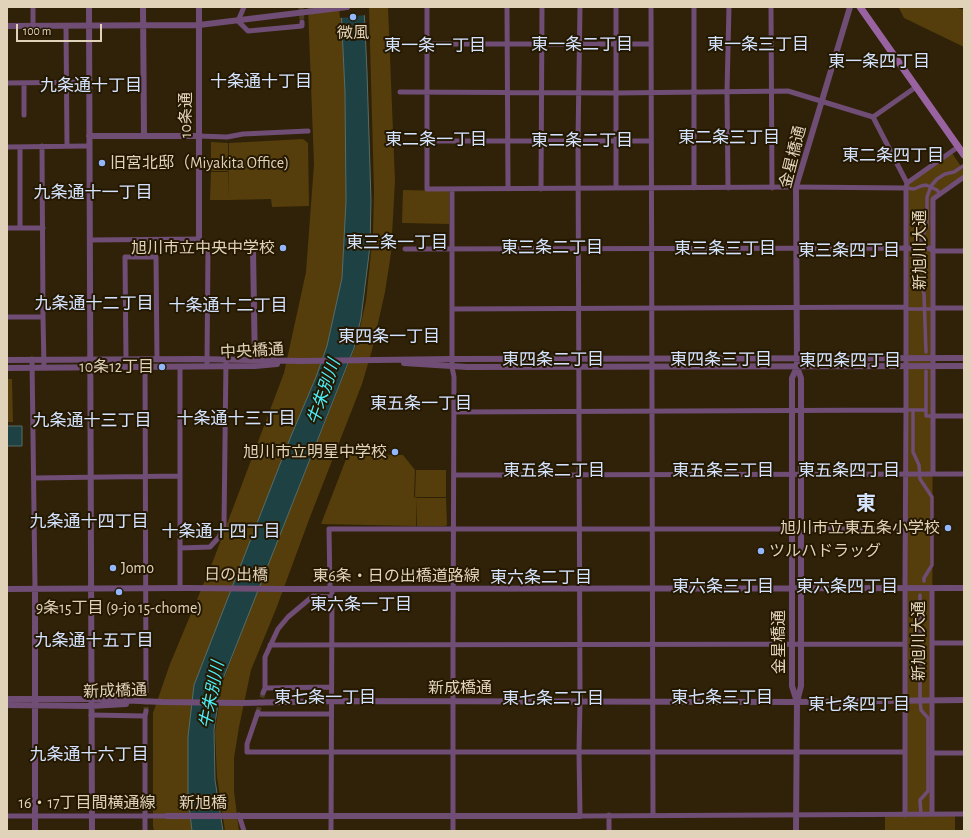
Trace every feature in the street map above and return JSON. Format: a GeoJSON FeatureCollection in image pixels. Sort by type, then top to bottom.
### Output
{"type":"FeatureCollection","features":[{"type":"Feature","properties":{"kind":"main road"},"geometry":{"type":"LineString","coordinates":[[860,7],[964,155]]}},
{"type":"Feature","properties":{"kind":"street"},"geometry":{"type":"LineString","coordinates":[[32,7],[33,26]]}},
{"type":"Feature","properties":{"kind":"street"},"geometry":{"type":"LineString","coordinates":[[89,7],[92,831]]}},
{"type":"Feature","properties":{"kind":"street"},"geometry":{"type":"LineString","coordinates":[[143,7],[144,136]]}},
{"type":"Feature","properties":{"kind":"street","name":"10条通"},"geometry":{"type":"LineString","coordinates":[[199,7],[199,239]]}},
{"type":"Feature","properties":{"kind":"street"},"geometry":{"type":"LineString","coordinates":[[238,21],[244,7]]}},
{"type":"Feature","properties":{"kind":"street"},"geometry":{"type":"LineString","coordinates":[[7,26],[199,25],[347,7]]}},
{"type":"Feature","properties":{"kind":"street"},"geometry":{"type":"LineString","coordinates":[[427,7],[427,189],[907,186],[958,147]]}},
{"type":"Feature","properties":{"kind":"street"},"geometry":{"type":"LineString","coordinates":[[507,7],[508,189]]}},
{"type":"Feature","properties":{"kind":"street"},"geometry":{"type":"LineString","coordinates":[[541,189],[542,7]]}},
{"type":"Feature","properties":{"kind":"street"},"geometry":{"type":"LineString","coordinates":[[580,7],[578,44],[580,816],[964,814]]}},
{"type":"Feature","properties":{"kind":"street"},"geometry":{"type":"LineString","coordinates":[[616,7],[616,188]]}},
{"type":"Feature","properties":{"kind":"street"},"geometry":{"type":"LineString","coordinates":[[651,7],[653,815]]}},
{"type":"Feature","properties":{"kind":"street"},"geometry":{"type":"LineString","coordinates":[[694,7],[694,188]]}},
{"type":"Feature","properties":{"kind":"street"},"geometry":{"type":"LineString","coordinates":[[728,188],[727,91],[729,7]]}},
{"type":"Feature","properties":{"kind":"street"},"geometry":{"type":"LineString","coordinates":[[772,7],[772,188]]}},
{"type":"Feature","properties":{"kind":"street","name":"金星橋通"},"geometry":{"type":"LineString","coordinates":[[796,831],[797,702],[802,686],[801,378],[797,367],[796,187],[850,7]]}},
{"type":"Feature","properties":{"kind":"street"},"geometry":{"type":"LineString","coordinates":[[238,21],[248,31],[302,26],[302,22]]}},
{"type":"Feature","properties":{"kind":"street"},"geometry":{"type":"LineString","coordinates":[[66,26],[67,146]]}},
{"type":"Feature","properties":{"kind":"street"},"geometry":{"type":"LineString","coordinates":[[426,44],[651,44]]}},
{"type":"Feature","properties":{"kind":"street"},"geometry":{"type":"LineString","coordinates":[[7,83],[89,82]]}},
{"type":"Feature","properties":{"kind":"street"},"geometry":{"type":"LineString","coordinates":[[24,83],[24,115]]}},
{"type":"Feature","properties":{"kind":"street"},"geometry":{"type":"LineString","coordinates":[[873,118],[916,87]]}},
{"type":"Feature","properties":{"kind":"street"},"geometry":{"type":"LineString","coordinates":[[400,92],[616,93],[788,91],[873,118],[907,186]]}},
{"type":"Feature","properties":{"kind":"street"},"geometry":{"type":"LineString","coordinates":[[89,136],[227,137],[244,134],[308,131]]}},
{"type":"Feature","properties":{"kind":"street"},"geometry":{"type":"LineString","coordinates":[[426,141],[651,141]]}},
{"type":"Feature","properties":{"kind":"street"},"geometry":{"type":"LineString","coordinates":[[42,146],[44,367]]}},
{"type":"Feature","properties":{"kind":"street"},"geometry":{"type":"LineString","coordinates":[[7,147],[89,146]]}},
{"type":"Feature","properties":{"kind":"street"},"geometry":{"type":"LineString","coordinates":[[20,147],[20,228]]}},
{"type":"Feature","properties":{"kind":"street","name":"新旭川大通"},"geometry":{"type":"LineString","coordinates":[[926,352],[923,290],[918,281],[921,239],[927,226],[927,197],[931,186],[937,179],[945,174],[954,172],[963,166]]}},
{"type":"Feature","properties":{"kind":"street","name":"新旭川大通"},"geometry":{"type":"LineString","coordinates":[[933,474],[933,198],[964,177]]}},
{"type":"Feature","properties":{"kind":"street","name":"新旭川大通"},"geometry":{"type":"LineString","coordinates":[[905,815],[907,186],[914,189],[926,185],[931,186],[940,194]]}},
{"type":"Feature","properties":{"kind":"street"},"geometry":{"type":"LineString","coordinates":[[452,189],[452,367],[454,378],[454,589],[452,644],[454,831]]}},
{"type":"Feature","properties":{"kind":"street"},"geometry":{"type":"LineString","coordinates":[[7,228],[43,228]]}},
{"type":"Feature","properties":{"kind":"street"},"geometry":{"type":"LineString","coordinates":[[90,240],[199,239],[201,245],[208,248],[248,247],[254,250],[256,363]]}},
{"type":"Feature","properties":{"kind":"street"},"geometry":{"type":"LineString","coordinates":[[207,366],[208,248]]}},
{"type":"Feature","properties":{"kind":"street"},"geometry":{"type":"LineString","coordinates":[[405,249],[930,248],[933,251],[964,251]]}},
{"type":"Feature","properties":{"kind":"street"},"geometry":{"type":"LineString","coordinates":[[126,359],[124,257],[156,256],[157,359]]}},
{"type":"Feature","properties":{"kind":"street"},"geometry":{"type":"LineString","coordinates":[[452,309],[797,307],[906,308]]}},
{"type":"Feature","properties":{"kind":"street","name":"新旭川大通"},"geometry":{"type":"LineString","coordinates":[[906,308],[933,309]]}},
{"type":"Feature","properties":{"kind":"street"},"geometry":{"type":"LineString","coordinates":[[933,309],[964,308]]}},
{"type":"Feature","properties":{"kind":"street"},"geometry":{"type":"LineString","coordinates":[[7,317],[43,317]]}},
{"type":"Feature","properties":{"kind":"street"},"geometry":{"type":"LineString","coordinates":[[367,360],[964,358]]}},
{"type":"Feature","properties":{"kind":"street"},"geometry":{"type":"LineString","coordinates":[[91,689],[146,690],[145,359]]}},
{"type":"Feature","properties":{"kind":"street"},"geometry":{"type":"LineString","coordinates":[[180,548],[210,547],[219,537],[224,525],[226,359]]}},
{"type":"Feature","properties":{"kind":"street","name":"中央橋通"},"geometry":{"type":"LineString","coordinates":[[7,360],[226,359],[256,363]]}},
{"type":"Feature","properties":{"kind":"street"},"geometry":{"type":"LineString","coordinates":[[32,360],[35,588],[35,831]]}},
{"type":"Feature","properties":{"kind":"street"},"geometry":{"type":"LineString","coordinates":[[367,360],[452,367],[964,366]]}},
{"type":"Feature","properties":{"kind":"street","name":"中央橋通"},"geometry":{"type":"LineString","coordinates":[[7,368],[226,366],[301,361],[367,360]]}},
{"type":"Feature","properties":{"kind":"street"},"geometry":{"type":"LineString","coordinates":[[7,588],[180,588],[180,367]]}},
{"type":"Feature","properties":{"kind":"street","name":"金星橋通"},"geometry":{"type":"LineString","coordinates":[[797,367],[792,378],[792,686],[797,702]]}},
{"type":"Feature","properties":{"kind":"street"},"geometry":{"type":"LineString","coordinates":[[926,371],[926,416],[964,416]]}},
{"type":"Feature","properties":{"kind":"street","name":"新旭川大通"},"geometry":{"type":"LineString","coordinates":[[913,410],[913,452],[919,465],[922,484],[932,497],[932,565],[924,578],[924,581]]}},
{"type":"Feature","properties":{"kind":"street"},"geometry":{"type":"LineString","coordinates":[[454,412],[926,410]]}},
{"type":"Feature","properties":{"kind":"street"},"geometry":{"type":"LineString","coordinates":[[454,475],[964,474]]}},
{"type":"Feature","properties":{"kind":"street"},"geometry":{"type":"LineString","coordinates":[[34,478],[180,476]]}},
{"type":"Feature","properties":{"kind":"street"},"geometry":{"type":"LineString","coordinates":[[331,831],[332,596],[330,529],[905,529]]}},
{"type":"Feature","properties":{"kind":"street","name":"日の出橋"},"geometry":{"type":"LineString","coordinates":[[180,588],[283,589]]}},
{"type":"Feature","properties":{"kind":"street","name":"新旭川大通"},"geometry":{"type":"LineString","coordinates":[[932,588],[932,814]]}},
{"type":"Feature","properties":{"kind":"street","name":"東6条・日の出橋道路線"},"geometry":{"type":"LineString","coordinates":[[283,589],[964,588]]}},
{"type":"Feature","properties":{"kind":"street","name":"新旭川大通"},"geometry":{"type":"LineString","coordinates":[[920,595],[920,700],[921,710],[928,718],[928,790],[920,800],[921,815]]}},
{"type":"Feature","properties":{"kind":"street"},"geometry":{"type":"LineString","coordinates":[[331,687],[264,691],[265,657],[278,629],[288,617],[312,596],[332,596]]}},
{"type":"Feature","properties":{"kind":"street"},"geometry":{"type":"LineString","coordinates":[[932,643],[964,643]]}},
{"type":"Feature","properties":{"kind":"street"},"geometry":{"type":"LineString","coordinates":[[270,644],[905,644]]}},
{"type":"Feature","properties":{"kind":"street","name":"新成橋通"},"geometry":{"type":"LineString","coordinates":[[7,699],[91,706],[163,702]]}},
{"type":"Feature","properties":{"kind":"street","name":"新成橋通"},"geometry":{"type":"LineString","coordinates":[[7,705],[91,699],[243,703],[331,701],[797,702],[964,700]]}},
{"type":"Feature","properties":{"kind":"street"},"geometry":{"type":"LineString","coordinates":[[331,714],[257,713],[247,744],[247,752],[905,752]]}},
{"type":"Feature","properties":{"kind":"street"},"geometry":{"type":"LineString","coordinates":[[91,715],[145,714],[145,831]]}},
{"type":"Feature","properties":{"kind":"street"},"geometry":{"type":"LineString","coordinates":[[932,753],[964,753]]}},
{"type":"Feature","properties":{"kind":"street"},"geometry":{"type":"LineString","coordinates":[[240,815],[244,831]]}},
{"type":"Feature","properties":{"kind":"street"},"geometry":{"type":"LineString","coordinates":[[609,815],[609,831]]}},
{"type":"Feature","properties":{"kind":"street","name":"16・17丁目間横通線"},"geometry":{"type":"LineString","coordinates":[[7,816],[167,816]]}},
{"type":"Feature","properties":{"kind":"street","name":"新旭橋"},"geometry":{"type":"LineString","coordinates":[[167,816],[580,816]]}},
{"type":"Feature","properties":{"kind":"shaded area"},"geometry":{"type":"Polygon","coordinates":[[[308,7],[341,7],[345,92],[346,201],[342,278],[327,346],[316,377],[291,436],[201,668],[188,737],[188,797],[192,831],[154,831],[153,713],[170,664],[213,561],[284,373],[306,272],[314,164],[308,7]]]}},
{"type":"Feature","properties":{"kind":"shaded area"},"geometry":{"type":"Polygon","coordinates":[[[369,7],[388,7],[395,181],[391,253],[385,292],[372,350],[362,384],[276,609],[251,670],[234,758],[234,791],[239,831],[225,831],[217,777],[215,732],[222,684],[356,345],[366,301],[373,233],[374,191],[369,7]]]}},
{"type":"Feature","properties":{"kind":"shaded area"},"geometry":{"type":"Polygon","coordinates":[[[897,7],[955,7],[964,10],[964,47],[904,18],[897,7]]]}},
{"type":"Feature","properties":{"kind":"shaded area"},"geometry":{"type":"Polygon","coordinates":[[[303,139],[308,143],[309,206],[272,207],[271,199],[228,200],[229,143],[303,139]]]}},
{"type":"Feature","properties":{"kind":"shaded area"},"geometry":{"type":"Polygon","coordinates":[[[211,142],[228,143],[228,171],[211,171],[211,142]]]}},
{"type":"Feature","properties":{"kind":"shaded area"},"geometry":{"type":"Polygon","coordinates":[[[952,153],[964,171],[964,176],[933,199],[932,814],[955,814],[955,831],[885,831],[885,815],[905,815],[907,183],[952,153]]]}},
{"type":"Feature","properties":{"kind":"shaded area"},"geometry":{"type":"Polygon","coordinates":[[[211,172],[228,172],[228,200],[210,200],[211,172]]]}},
{"type":"Feature","properties":{"kind":"shaded area"},"geometry":{"type":"Polygon","coordinates":[[[403,190],[449,191],[449,224],[402,223],[403,190]]]}},
{"type":"Feature","properties":{"kind":"shaded area"},"geometry":{"type":"Polygon","coordinates":[[[7,379],[12,379],[13,422],[7,422],[7,379]]]}},
{"type":"Feature","properties":{"kind":"shaded area"},"geometry":{"type":"Polygon","coordinates":[[[348,454],[403,455],[415,470],[414,497],[417,498],[416,526],[321,524],[348,454]]]}},
{"type":"Feature","properties":{"kind":"shaded area"},"geometry":{"type":"Polygon","coordinates":[[[416,470],[446,470],[446,497],[415,497],[416,470]]]}},
{"type":"Feature","properties":{"kind":"shaded area"},"geometry":{"type":"Polygon","coordinates":[[[417,498],[446,498],[447,525],[417,526],[417,498]]]}},
{"type":"Feature","properties":{"kind":"water","name":"牛朱別川"},"geometry":{"type":"Polygon","coordinates":[[[341,7],[364,7],[371,201],[370,246],[361,318],[354,348],[221,684],[214,730],[215,780],[223,831],[192,831],[188,797],[188,737],[194,685],[291,436],[316,377],[327,346],[342,278],[346,201],[345,92],[341,7]]]}},
{"type":"Feature","properties":{"kind":"water"},"geometry":{"type":"Polygon","coordinates":[[[7,426],[22,426],[22,446],[7,446],[7,426]]]}},
{"type":"Feature","properties":{"kind":"pier"},"geometry":{"type":"Polygon","coordinates":[[[339,7],[366,7],[366,15],[356,16],[353,20],[349,17],[340,18],[339,7]]]}},
{"type":"Feature","properties":{"kind":"tunnel"},"geometry":{"type":"LineString","coordinates":[[301,7],[302,22]]}},
{"type":"Feature","properties":{"kind":"tunnel"},"geometry":{"type":"LineString","coordinates":[[146,692],[146,711]]}},
{"type":"Feature","properties":{"kind":"tunnel"},"geometry":{"type":"LineString","coordinates":[[258,712],[263,693]]}},
{"type":"Feature","properties":{"kind":"place","name":"微風"},"geometry":{"type":"Point","coordinates":[353,17]}},
{"type":"Feature","properties":{"kind":"place","name":"旧宮北邸（Miyakita Office)"},"geometry":{"type":"Point","coordinates":[102,163]}},
{"type":"Feature","properties":{"kind":"place","name":"旭川市立中央中学校"},"geometry":{"type":"Point","coordinates":[283,248]}},
{"type":"Feature","properties":{"kind":"place","name":"10条12丁目"},"geometry":{"type":"Point","coordinates":[162,367]}},
{"type":"Feature","properties":{"kind":"place","name":"旭川市立明星中学校"},"geometry":{"type":"Point","coordinates":[395,452]}},
{"type":"Feature","properties":{"kind":"place","name":"旭川市立東五条小学校"},"geometry":{"type":"Point","coordinates":[948,528]}},
{"type":"Feature","properties":{"kind":"place","name":"ツルハドラッグ"},"geometry":{"type":"Point","coordinates":[761,551]}},
{"type":"Feature","properties":{"kind":"place","name":"Jomo"},"geometry":{"type":"Point","coordinates":[113,568]}},
{"type":"Feature","properties":{"kind":"place","name":"9条15丁目 (9-jo 15-chome)"},"geometry":{"type":"Point","coordinates":[119,592]}},
{"type":"Feature","properties":{"kind":"district","name":"東一条二丁目"},"geometry":{"type":"Point","coordinates":[582,45]}},
{"type":"Feature","properties":{"kind":"district","name":"東一条三丁目"},"geometry":{"type":"Point","coordinates":[758,45]}},
{"type":"Feature","properties":{"kind":"district","name":"東一条一丁目"},"geometry":{"type":"Point","coordinates":[435,46]}},
{"type":"Feature","properties":{"kind":"district","name":"東一条四丁目"},"geometry":{"type":"Point","coordinates":[879,62]}},
{"type":"Feature","properties":{"kind":"district","name":"十条通十丁目"},"geometry":{"type":"Point","coordinates":[261,82]}},
{"type":"Feature","properties":{"kind":"district","name":"九条通十丁目"},"geometry":{"type":"Point","coordinates":[91,86]}},
{"type":"Feature","properties":{"kind":"district","name":"東二条三丁目"},"geometry":{"type":"Point","coordinates":[729,138]}},
{"type":"Feature","properties":{"kind":"district","name":"東二条一丁目"},"geometry":{"type":"Point","coordinates":[436,140]}},
{"type":"Feature","properties":{"kind":"district","name":"東二条二丁目"},"geometry":{"type":"Point","coordinates":[582,141]}},
{"type":"Feature","properties":{"kind":"district","name":"東二条四丁目"},"geometry":{"type":"Point","coordinates":[893,156]}},
{"type":"Feature","properties":{"kind":"district","name":"九条通十一丁目"},"geometry":{"type":"Point","coordinates":[93,193]}},
{"type":"Feature","properties":{"kind":"district","name":"東三条一丁目"},"geometry":{"type":"Point","coordinates":[397,243]}},
{"type":"Feature","properties":{"kind":"district","name":"東三条二丁目"},"geometry":{"type":"Point","coordinates":[552,248]}},
{"type":"Feature","properties":{"kind":"district","name":"東三条三丁目"},"geometry":{"type":"Point","coordinates":[725,249]}},
{"type":"Feature","properties":{"kind":"district","name":"東三条四丁目"},"geometry":{"type":"Point","coordinates":[849,251]}},
{"type":"Feature","properties":{"kind":"district","name":"九条通十二丁目"},"geometry":{"type":"Point","coordinates":[94,304]}},
{"type":"Feature","properties":{"kind":"district","name":"十条通十二丁目"},"geometry":{"type":"Point","coordinates":[228,306]}},
{"type":"Feature","properties":{"kind":"district","name":"東四条一丁目"},"geometry":{"type":"Point","coordinates":[389,337]}},
{"type":"Feature","properties":{"kind":"district","name":"東四条二丁目"},"geometry":{"type":"Point","coordinates":[553,360]}},
{"type":"Feature","properties":{"kind":"district","name":"東四条三丁目"},"geometry":{"type":"Point","coordinates":[721,360]}},
{"type":"Feature","properties":{"kind":"district","name":"東四条四丁目"},"geometry":{"type":"Point","coordinates":[850,361]}},
{"type":"Feature","properties":{"kind":"district","name":"東五条一丁目"},"geometry":{"type":"Point","coordinates":[421,404]}},
{"type":"Feature","properties":{"kind":"district","name":"十条通十三丁目"},"geometry":{"type":"Point","coordinates":[236,419]}},
{"type":"Feature","properties":{"kind":"district","name":"九条通十三丁目"},"geometry":{"type":"Point","coordinates":[92,421]}},
{"type":"Feature","properties":{"kind":"district","name":"東五条二丁目"},"geometry":{"type":"Point","coordinates":[554,471]}},
{"type":"Feature","properties":{"kind":"district","name":"東五条三丁目"},"geometry":{"type":"Point","coordinates":[723,471]}},
{"type":"Feature","properties":{"kind":"district","name":"東五条四丁目"},"geometry":{"type":"Point","coordinates":[849,471]}},
{"type":"Feature","properties":{"kind":"district","name":"東"},"geometry":{"type":"Point","coordinates":[866,504]}},
{"type":"Feature","properties":{"kind":"district","name":"九条通十四丁目"},"geometry":{"type":"Point","coordinates":[89,522]}},
{"type":"Feature","properties":{"kind":"district","name":"十条通十四丁目"},"geometry":{"type":"Point","coordinates":[221,532]}},
{"type":"Feature","properties":{"kind":"district","name":"東六条二丁目"},"geometry":{"type":"Point","coordinates":[541,578]}},
{"type":"Feature","properties":{"kind":"district","name":"東六条三丁目"},"geometry":{"type":"Point","coordinates":[723,587]}},
{"type":"Feature","properties":{"kind":"district","name":"東六条四丁目"},"geometry":{"type":"Point","coordinates":[847,587]}},
{"type":"Feature","properties":{"kind":"district","name":"東六条一丁目"},"geometry":{"type":"Point","coordinates":[361,605]}},
{"type":"Feature","properties":{"kind":"district","name":"九条通十五丁目"},"geometry":{"type":"Point","coordinates":[94,641]}},
{"type":"Feature","properties":{"kind":"district","name":"東七条一丁目"},"geometry":{"type":"Point","coordinates":[325,698]}},
{"type":"Feature","properties":{"kind":"district","name":"東七条三丁目"},"geometry":{"type":"Point","coordinates":[722,698]}},
{"type":"Feature","properties":{"kind":"district","name":"東七条二丁目"},"geometry":{"type":"Point","coordinates":[553,699]}},
{"type":"Feature","properties":{"kind":"district","name":"東七条四丁目"},"geometry":{"type":"Point","coordinates":[859,705]}},
{"type":"Feature","properties":{"kind":"district","name":"九条通十六丁目"},"geometry":{"type":"Point","coordinates":[89,755]}}]}
